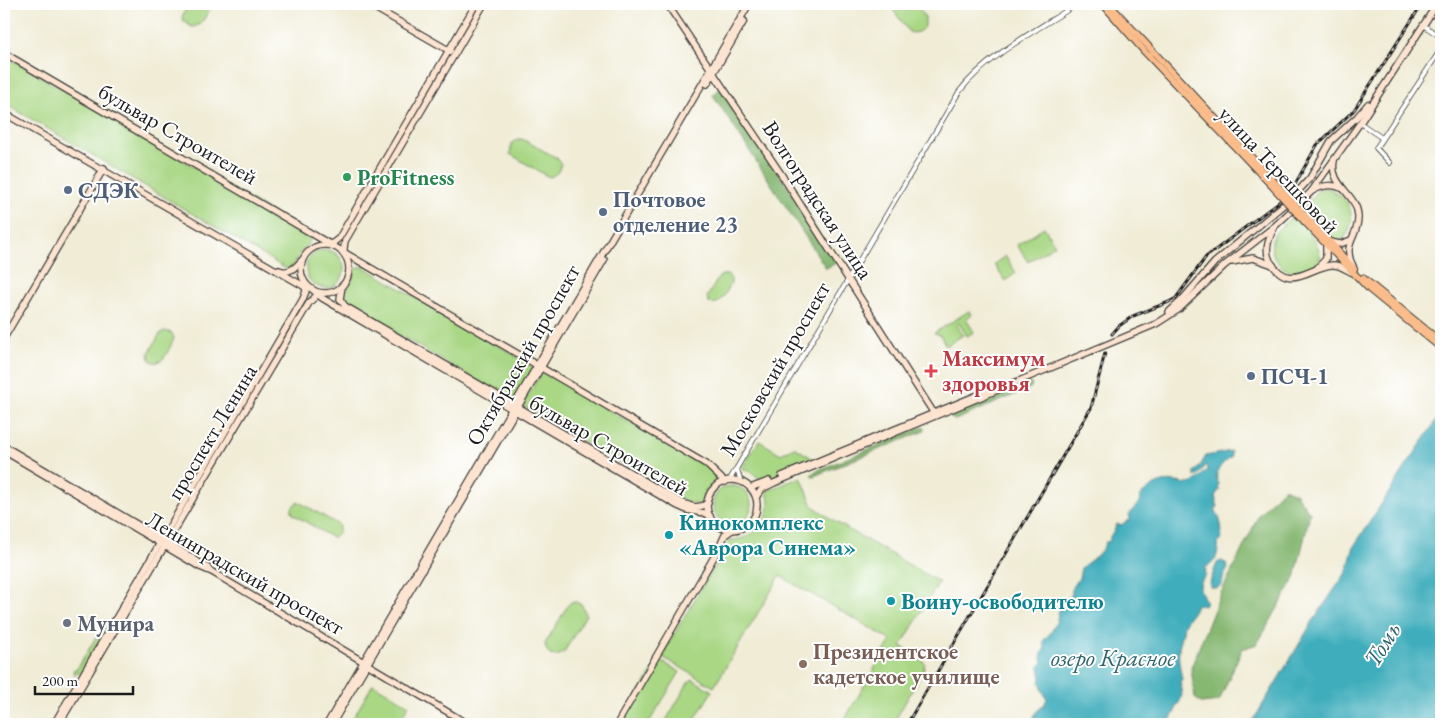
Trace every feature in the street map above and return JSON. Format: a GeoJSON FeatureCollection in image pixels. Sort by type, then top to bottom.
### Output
{"type":"FeatureCollection","features":[{"type":"Feature","properties":{"kind":"main road"},"geometry":{"type":"LineString","coordinates":[[368,4],[455,54]]}},
{"type":"Feature","properties":{"kind":"main road"},"geometry":{"type":"LineString","coordinates":[[476,4],[339,238],[330,245],[313,247],[302,260],[301,272],[313,290],[336,291],[347,280],[349,272],[343,253],[345,242],[484,4]]}},
{"type":"Feature","properties":{"kind":"main road","name":"Волгоградская улица"},"geometry":{"type":"LineString","coordinates":[[667,4],[848,278],[935,414]]}},
{"type":"Feature","properties":{"kind":"main road","name":"Октябрьский проспект"},"geometry":{"type":"LineString","coordinates":[[332,724],[365,664],[750,4]]}},
{"type":"Feature","properties":{"kind":"main road","name":"Октябрьский проспект"},"geometry":{"type":"LineString","coordinates":[[712,71],[754,4]]}},
{"type":"Feature","properties":{"kind":"main road","name":"улица Терешковой"},"geometry":{"type":"LineString","coordinates":[[1102,4],[1145,52],[1307,220],[1354,272],[1382,300],[1441,348]]}},
{"type":"Feature","properties":{"kind":"main road","name":"улица Терешковой"},"geometry":{"type":"LineString","coordinates":[[1109,4],[1277,189]]}},
{"type":"Feature","properties":{"kind":"main road"},"geometry":{"type":"LineString","coordinates":[[750,488],[1156,324],[1178,310],[1225,265],[1275,226],[1311,192],[1360,123],[1436,4]]}},
{"type":"Feature","properties":{"kind":"main road"},"geometry":{"type":"LineString","coordinates":[[756,497],[760,491],[769,485],[1155,321],[1174,308],[1182,301],[1204,272],[1293,197],[1310,178],[1331,141],[1357,117],[1372,98],[1436,4]]}},
{"type":"Feature","properties":{"kind":"main road","name":"бульвар Строителей"},"geometry":{"type":"LineString","coordinates":[[4,52],[330,245]]}},
{"type":"Feature","properties":{"kind":"main road","name":"бульвар Строителей"},"geometry":{"type":"LineString","coordinates":[[4,109],[103,169],[679,501],[697,507],[708,503]]}},
{"type":"Feature","properties":{"kind":"main road","name":"бульвар Строителей"},"geometry":{"type":"LineString","coordinates":[[4,113],[281,271],[290,271],[302,260]]}},
{"type":"Feature","properties":{"kind":"main road"},"geometry":{"type":"LineString","coordinates":[[1331,141],[1339,143],[1339,150]]}},
{"type":"Feature","properties":{"kind":"main road"},"geometry":{"type":"LineString","coordinates":[[1335,156],[1333,172],[1343,189],[1352,198],[1358,211],[1358,226],[1351,240],[1349,256],[1354,272]]}},
{"type":"Feature","properties":{"kind":"main road"},"geometry":{"type":"LineString","coordinates":[[4,338],[103,169]]}},
{"type":"Feature","properties":{"kind":"main road"},"geometry":{"type":"LineString","coordinates":[[1311,192],[1328,185],[1343,189]]}},
{"type":"Feature","properties":{"kind":"main road"},"geometry":{"type":"LineString","coordinates":[[1273,265],[1267,255],[1267,249],[1275,226]]}},
{"type":"Feature","properties":{"kind":"main road"},"geometry":{"type":"LineString","coordinates":[[1311,273],[1322,265],[1326,258],[1328,243],[1340,244],[1351,240]]}},
{"type":"Feature","properties":{"kind":"main road"},"geometry":{"type":"LineString","coordinates":[[330,245],[343,253]]}},
{"type":"Feature","properties":{"kind":"main road","name":"бульвар Строителей"},"geometry":{"type":"LineString","coordinates":[[343,253],[706,464],[727,481]]}},
{"type":"Feature","properties":{"kind":"main road"},"geometry":{"type":"LineString","coordinates":[[1225,265],[1236,260],[1249,258],[1258,259],[1273,265],[1284,274],[1298,277],[1335,265],[1354,272]]}},
{"type":"Feature","properties":{"kind":"main road"},"geometry":{"type":"LineString","coordinates":[[1204,272],[1204,279],[1209,280]]}},
{"type":"Feature","properties":{"kind":"main road","name":"улица Терешковой"},"geometry":{"type":"LineString","coordinates":[[1354,272],[1441,342]]}},
{"type":"Feature","properties":{"kind":"main road","name":"бульвар Строителей"},"geometry":{"type":"LineString","coordinates":[[342,286],[340,296],[343,305],[676,505],[710,516]]}},
{"type":"Feature","properties":{"kind":"main road","name":"проспект Ленина"},"geometry":{"type":"LineString","coordinates":[[54,724],[309,303],[313,290]]}},
{"type":"Feature","properties":{"kind":"main road","name":"проспект Ленина"},"geometry":{"type":"LineString","coordinates":[[59,724],[303,299],[313,290]]}},
{"type":"Feature","properties":{"kind":"main road","name":"Ленинградский проспект"},"geometry":{"type":"LineString","coordinates":[[4,446],[163,542],[200,567],[212,572],[468,724]]}},
{"type":"Feature","properties":{"kind":"main road","name":"Ленинградский проспект"},"geometry":{"type":"LineString","coordinates":[[4,451],[163,542]]}},
{"type":"Feature","properties":{"kind":"main road"},"geometry":{"type":"LineString","coordinates":[[617,724],[728,532],[741,528],[752,520],[757,509],[756,497],[750,488],[741,482],[727,481],[713,490],[708,503],[710,516],[720,526],[723,540]]}},
{"type":"Feature","properties":{"kind":"main road"},"geometry":{"type":"LineString","coordinates":[[720,526],[732,530]]}},
{"type":"Feature","properties":{"kind":"main road","name":"Октябрьский проспект"},"geometry":{"type":"LineString","coordinates":[[327,724],[365,664]]}},
{"type":"Feature","properties":{"kind":"street","name":"Московский проспект"},"geometry":{"type":"LineString","coordinates":[[727,481],[737,469],[958,92],[968,79],[986,63],[1077,4]]}},
{"type":"Feature","properties":{"kind":"street"},"geometry":{"type":"LineString","coordinates":[[1423,25],[1441,37]]}},
{"type":"Feature","properties":{"kind":"street"},"geometry":{"type":"LineString","coordinates":[[1390,163],[1376,148],[1441,49]]}},
{"type":"Feature","properties":{"kind":"street"},"geometry":{"type":"LineString","coordinates":[[1360,123],[1382,138]]}},
{"type":"Feature","properties":{"kind":"street"},"geometry":{"type":"LineString","coordinates":[[737,469],[741,482]]}},
{"type":"Feature","properties":{"kind":"green space"},"geometry":{"type":"Polygon","coordinates":[[[189,4],[213,4],[201,24],[193,27],[183,20],[182,16],[189,4]]]}},
{"type":"Feature","properties":{"kind":"green space"},"geometry":{"type":"Polygon","coordinates":[[[889,4],[916,4],[925,17],[925,25],[918,32],[909,32],[889,4]]]}},
{"type":"Feature","properties":{"kind":"green space"},"geometry":{"type":"Polygon","coordinates":[[[4,55],[307,233],[310,241],[294,265],[287,269],[4,103],[4,55]]]}},
{"type":"Feature","properties":{"kind":"green space"},"geometry":{"type":"Polygon","coordinates":[[[721,88],[838,262],[826,268],[713,95],[721,88]]]}},
{"type":"Feature","properties":{"kind":"green space"},"geometry":{"type":"Polygon","coordinates":[[[522,139],[557,158],[561,164],[558,172],[551,177],[547,176],[510,154],[512,143],[522,139]]]}},
{"type":"Feature","properties":{"kind":"green space"},"geometry":{"type":"Polygon","coordinates":[[[1332,189],[1349,206],[1351,222],[1347,234],[1342,241],[1331,238],[1304,206],[1318,190],[1332,189]]]}},
{"type":"Feature","properties":{"kind":"green space"},"geometry":{"type":"Polygon","coordinates":[[[1293,216],[1310,233],[1320,254],[1320,261],[1316,267],[1302,273],[1285,269],[1278,263],[1272,249],[1274,235],[1293,216]]]}},
{"type":"Feature","properties":{"kind":"green space"},"geometry":{"type":"Polygon","coordinates":[[[1044,227],[1055,245],[1028,262],[1017,245],[1044,227]]]}},
{"type":"Feature","properties":{"kind":"green space"},"geometry":{"type":"Polygon","coordinates":[[[325,250],[339,255],[344,269],[339,283],[325,288],[311,283],[306,269],[311,255],[325,250]]]}},
{"type":"Feature","properties":{"kind":"green space"},"geometry":{"type":"Polygon","coordinates":[[[1005,256],[1016,273],[1005,281],[994,264],[1005,256]]]}},
{"type":"Feature","properties":{"kind":"green space"},"geometry":{"type":"Polygon","coordinates":[[[362,266],[533,366],[515,399],[509,399],[346,304],[344,301],[345,293],[355,269],[362,266]]]}},
{"type":"Feature","properties":{"kind":"green space"},"geometry":{"type":"Polygon","coordinates":[[[722,275],[728,275],[731,283],[720,301],[713,304],[709,303],[707,297],[722,275]]]}},
{"type":"Feature","properties":{"kind":"green space"},"geometry":{"type":"Polygon","coordinates":[[[969,311],[972,315],[966,319],[974,332],[967,336],[959,323],[957,325],[963,335],[946,346],[940,335],[934,333],[969,311]]]}},
{"type":"Feature","properties":{"kind":"green space"},"geometry":{"type":"Polygon","coordinates":[[[164,331],[172,333],[174,338],[164,357],[158,362],[154,362],[150,360],[149,353],[160,334],[164,331]]]}},
{"type":"Feature","properties":{"kind":"green space"},"geometry":{"type":"Polygon","coordinates":[[[544,373],[706,466],[719,479],[711,488],[705,502],[697,505],[685,501],[526,408],[525,400],[541,374],[544,373]]]}},
{"type":"Feature","properties":{"kind":"green space"},"geometry":{"type":"Polygon","coordinates":[[[1030,382],[1032,386],[1030,388],[955,420],[951,418],[958,412],[1030,382]]]}},
{"type":"Feature","properties":{"kind":"green space"},"geometry":{"type":"Polygon","coordinates":[[[922,427],[925,428],[924,431],[814,476],[811,475],[814,472],[922,427]]]}},
{"type":"Feature","properties":{"kind":"green space"},"geometry":{"type":"Polygon","coordinates":[[[759,441],[781,454],[794,447],[812,458],[813,461],[763,482],[753,473],[742,468],[759,441]]]}},
{"type":"Feature","properties":{"kind":"green space"},"geometry":{"type":"Polygon","coordinates":[[[801,477],[813,506],[834,521],[939,582],[901,646],[925,663],[923,671],[893,724],[842,724],[891,640],[780,576],[714,687],[661,656],[730,540],[748,536],[762,525],[768,510],[767,491],[801,477]]]}},
{"type":"Feature","properties":{"kind":"green space"},"geometry":{"type":"Polygon","coordinates":[[[732,486],[746,491],[751,505],[746,519],[732,524],[718,519],[713,505],[718,491],[732,486]]]}},
{"type":"Feature","properties":{"kind":"green space"},"geometry":{"type":"Polygon","coordinates":[[[1284,488],[1296,494],[1310,513],[1295,578],[1257,644],[1242,649],[1219,701],[1201,703],[1195,698],[1191,668],[1219,597],[1260,513],[1284,488]]]}},
{"type":"Feature","properties":{"kind":"green space"},"geometry":{"type":"Polygon","coordinates":[[[299,502],[339,525],[339,532],[334,537],[331,537],[293,514],[293,506],[299,502]]]}},
{"type":"Feature","properties":{"kind":"green space"},"geometry":{"type":"Polygon","coordinates":[[[571,602],[582,605],[586,615],[564,652],[557,656],[550,655],[545,644],[571,602]]]}},
{"type":"Feature","properties":{"kind":"green space"},"geometry":{"type":"Polygon","coordinates":[[[103,624],[106,630],[81,673],[74,674],[73,670],[77,669],[101,629],[100,625],[103,624]]]}},
{"type":"Feature","properties":{"kind":"green space"},"geometry":{"type":"Polygon","coordinates":[[[659,660],[680,672],[648,724],[621,724],[659,660]]]}},
{"type":"Feature","properties":{"kind":"green space"},"geometry":{"type":"Polygon","coordinates":[[[692,679],[712,691],[692,724],[664,724],[688,683],[692,679]]]}},
{"type":"Feature","properties":{"kind":"green space"},"geometry":{"type":"Polygon","coordinates":[[[373,684],[409,705],[398,724],[359,724],[352,720],[373,684]]]}},
{"type":"Feature","properties":{"kind":"water","name":"Томь"},"geometry":{"type":"Polygon","coordinates":[[[1441,413],[1441,724],[1251,724],[1313,621],[1347,571],[1354,546],[1441,413]]]}},
{"type":"Feature","properties":{"kind":"water","name":"озеро Красное"},"geometry":{"type":"Polygon","coordinates":[[[1231,451],[1231,457],[1221,465],[1217,472],[1218,487],[1220,489],[1215,496],[1218,507],[1215,509],[1222,531],[1218,551],[1214,561],[1205,567],[1206,571],[1204,572],[1206,575],[1200,586],[1206,603],[1204,606],[1196,604],[1184,625],[1180,638],[1179,665],[1182,679],[1180,682],[1182,696],[1170,720],[1162,724],[1030,724],[1037,711],[1044,705],[1047,699],[1040,683],[1039,667],[1043,662],[1041,656],[1045,648],[1043,642],[1054,628],[1058,612],[1072,594],[1072,589],[1079,578],[1081,568],[1098,554],[1106,542],[1110,541],[1110,536],[1117,524],[1121,525],[1130,519],[1129,514],[1139,503],[1140,496],[1148,489],[1161,482],[1170,481],[1188,484],[1194,482],[1207,471],[1206,464],[1195,477],[1194,472],[1206,456],[1231,451]]]}},
{"type":"Feature","properties":{"kind":"water"},"geometry":{"type":"Polygon","coordinates":[[[1221,561],[1226,563],[1228,568],[1222,585],[1216,588],[1210,587],[1217,563],[1221,561]]]}},
{"type":"Feature","properties":{"kind":"waterway"},"geometry":{"type":"LineString","coordinates":[[4,602],[7,588]]}},
{"type":"Feature","properties":{"kind":"railway"},"geometry":{"type":"LineString","coordinates":[[1112,334],[1119,326],[1133,316],[1176,298],[1206,257],[1284,198],[1294,186],[1317,145],[1354,110],[1422,4]]}},
{"type":"Feature","properties":{"kind":"railway"},"geometry":{"type":"LineString","coordinates":[[907,724],[1091,408],[1105,353]]}},
{"type":"Feature","properties":{"kind":"place","name":"ProFitness"},"geometry":{"type":"Point","coordinates":[347,177]}},
{"type":"Feature","properties":{"kind":"place","name":"СДЭК"},"geometry":{"type":"Point","coordinates":[68,190]}},
{"type":"Feature","properties":{"kind":"place","name":"Почтовое отделение 23"},"geometry":{"type":"Point","coordinates":[603,212]}},
{"type":"Feature","properties":{"kind":"place","name":"Максимум здоровья"},"geometry":{"type":"Point","coordinates":[931,371]}},
{"type":"Feature","properties":{"kind":"place","name":"ПСЧ-1"},"geometry":{"type":"Point","coordinates":[1251,376]}},
{"type":"Feature","properties":{"kind":"place","name":"Кинокомплекс «Аврора Синема»"},"geometry":{"type":"Point","coordinates":[669,535]}},
{"type":"Feature","properties":{"kind":"place","name":"Воину-освободителю"},"geometry":{"type":"Point","coordinates":[891,601]}},
{"type":"Feature","properties":{"kind":"place","name":"Мунира"},"geometry":{"type":"Point","coordinates":[67,623]}},
{"type":"Feature","properties":{"kind":"place","name":"Президентское кадетское училище"},"geometry":{"type":"Point","coordinates":[803,664]}}]}
